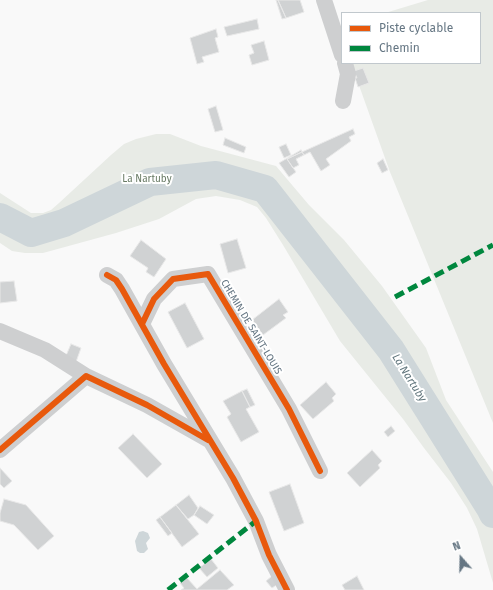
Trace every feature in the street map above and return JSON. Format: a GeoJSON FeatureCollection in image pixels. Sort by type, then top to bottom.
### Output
{"type":"FeatureCollection","features":[{"type":"Feature","properties":{"kind":"street"},"geometry":{"type":"LineString","coordinates":[[324,0],[341,52]]}},
{"type":"Feature","properties":{"kind":"street"},"geometry":{"type":"LineString","coordinates":[[343,101],[348,74],[345,64]]}},
{"type":"Feature","properties":{"kind":"street","name":"CHEMIN DE SAINT-LOUIS"},"geometry":{"type":"LineString","coordinates":[[142,324],[154,299],[173,278],[208,274],[289,409],[320,471]]}},
{"type":"Feature","properties":{"kind":"street"},"geometry":{"type":"LineString","coordinates":[[107,275],[116,280],[122,289],[171,377],[233,478],[256,521],[269,555],[287,590]]}},
{"type":"Feature","properties":{"kind":"street"},"geometry":{"type":"LineString","coordinates":[[0,332],[45,350],[86,376],[147,404],[210,441]]}},
{"type":"Feature","properties":{"kind":"street"},"geometry":{"type":"LineString","coordinates":[[0,450],[86,376]]}},
{"type":"Feature","properties":{"kind":"green space"},"geometry":{"type":"Polygon","coordinates":[[[428,0],[493,0],[493,423],[390,172],[351,64],[481,64],[481,12],[388,12],[428,0]]]}},
{"type":"Feature","properties":{"kind":"green space","name":"La Nartuby"},"geometry":{"type":"Polygon","coordinates":[[[156,134],[170,134],[201,146],[276,166],[309,205],[344,240],[382,286],[426,348],[446,400],[493,472],[493,583],[477,529],[467,508],[451,483],[403,419],[340,341],[283,245],[266,218],[257,207],[240,200],[216,196],[196,199],[159,219],[116,233],[43,253],[12,251],[0,243],[0,193],[31,213],[43,213],[51,210],[124,144],[156,134]]]}},
{"type":"Feature","properties":{"kind":"shaded area"},"geometry":{"type":"Polygon","coordinates":[[[143,531],[148,533],[150,538],[146,543],[148,549],[144,553],[140,553],[137,551],[135,541],[139,532],[143,531]]]}},
{"type":"Feature","properties":{"kind":"building"},"geometry":{"type":"Polygon","coordinates":[[[276,0],[278,0],[286,18],[282,19],[276,0]]]}},
{"type":"Feature","properties":{"kind":"building"},"geometry":{"type":"Polygon","coordinates":[[[278,0],[300,0],[304,12],[286,18],[278,0]]]}},
{"type":"Feature","properties":{"kind":"building"},"geometry":{"type":"Polygon","coordinates":[[[257,19],[259,29],[227,36],[224,27],[257,19]]]}},
{"type":"Feature","properties":{"kind":"building"},"geometry":{"type":"Polygon","coordinates":[[[216,29],[218,37],[215,38],[219,52],[202,57],[204,62],[197,64],[190,38],[216,29]]]}},
{"type":"Feature","properties":{"kind":"building"},"geometry":{"type":"Polygon","coordinates":[[[264,41],[269,60],[252,65],[249,55],[254,53],[251,45],[264,41]]]}},
{"type":"Feature","properties":{"kind":"building"},"geometry":{"type":"Polygon","coordinates":[[[363,68],[369,83],[358,87],[355,78],[357,78],[354,71],[363,68]]]}},
{"type":"Feature","properties":{"kind":"building"},"geometry":{"type":"Polygon","coordinates":[[[216,106],[223,130],[215,132],[208,109],[216,106]]]}},
{"type":"Feature","properties":{"kind":"building"},"geometry":{"type":"Polygon","coordinates":[[[353,129],[355,134],[349,137],[351,141],[326,159],[330,165],[321,171],[310,152],[304,155],[302,152],[353,129]]]}},
{"type":"Feature","properties":{"kind":"building"},"geometry":{"type":"Polygon","coordinates":[[[225,138],[246,147],[244,153],[223,145],[225,138]]]}},
{"type":"Feature","properties":{"kind":"building"},"geometry":{"type":"Polygon","coordinates":[[[286,144],[291,155],[284,158],[279,147],[286,144]]]}},
{"type":"Feature","properties":{"kind":"building"},"geometry":{"type":"Polygon","coordinates":[[[301,150],[302,152],[287,159],[296,172],[289,177],[279,163],[301,150]]]}},
{"type":"Feature","properties":{"kind":"building"},"geometry":{"type":"Polygon","coordinates":[[[302,152],[304,155],[296,159],[299,165],[293,168],[287,159],[302,152]]]}},
{"type":"Feature","properties":{"kind":"building"},"geometry":{"type":"Polygon","coordinates":[[[383,159],[388,170],[382,173],[377,163],[383,159]]]}},
{"type":"Feature","properties":{"kind":"building"},"geometry":{"type":"Polygon","coordinates":[[[237,239],[246,268],[228,273],[220,244],[237,239]]]}},
{"type":"Feature","properties":{"kind":"building"},"geometry":{"type":"Polygon","coordinates":[[[141,240],[166,259],[154,277],[146,272],[148,268],[130,256],[141,240]]]}},
{"type":"Feature","properties":{"kind":"building"},"geometry":{"type":"Polygon","coordinates":[[[14,281],[17,301],[0,303],[0,282],[14,281]]]}},
{"type":"Feature","properties":{"kind":"building"},"geometry":{"type":"Polygon","coordinates":[[[279,299],[288,312],[283,315],[286,318],[263,335],[252,320],[279,299]]]}},
{"type":"Feature","properties":{"kind":"building"},"geometry":{"type":"Polygon","coordinates":[[[185,303],[204,339],[187,348],[168,312],[185,303]]]}},
{"type":"Feature","properties":{"kind":"building"},"geometry":{"type":"Polygon","coordinates":[[[71,344],[81,348],[76,362],[65,358],[71,344]]]}},
{"type":"Feature","properties":{"kind":"building"},"geometry":{"type":"Polygon","coordinates":[[[326,382],[336,394],[332,398],[334,401],[313,419],[300,405],[326,382]]]}},
{"type":"Feature","properties":{"kind":"building"},"geometry":{"type":"Polygon","coordinates":[[[247,389],[255,405],[250,407],[242,391],[247,389]]]}},
{"type":"Feature","properties":{"kind":"building"},"geometry":{"type":"Polygon","coordinates":[[[242,391],[250,407],[246,409],[259,432],[241,442],[227,417],[231,414],[223,401],[242,391]]]}},
{"type":"Feature","properties":{"kind":"building"},"geometry":{"type":"Polygon","coordinates":[[[391,426],[395,431],[388,437],[384,432],[391,426]]]}},
{"type":"Feature","properties":{"kind":"building"},"geometry":{"type":"Polygon","coordinates":[[[133,434],[162,464],[147,478],[118,448],[133,434]]]}},
{"type":"Feature","properties":{"kind":"building"},"geometry":{"type":"Polygon","coordinates":[[[372,450],[382,461],[378,465],[380,468],[360,487],[347,473],[372,450]]]}},
{"type":"Feature","properties":{"kind":"building"},"geometry":{"type":"Polygon","coordinates":[[[0,468],[12,481],[4,488],[0,484],[0,468]]]}},
{"type":"Feature","properties":{"kind":"building"},"geometry":{"type":"Polygon","coordinates":[[[290,484],[304,523],[284,531],[269,492],[290,484]]]}},
{"type":"Feature","properties":{"kind":"building"},"geometry":{"type":"Polygon","coordinates":[[[189,495],[198,508],[194,515],[188,519],[176,505],[189,495]]]}},
{"type":"Feature","properties":{"kind":"building"},"geometry":{"type":"Polygon","coordinates":[[[4,499],[26,505],[54,536],[38,550],[14,525],[0,521],[0,513],[4,499]]]}},
{"type":"Feature","properties":{"kind":"building"},"geometry":{"type":"Polygon","coordinates":[[[176,505],[199,534],[182,547],[160,517],[176,505]]]}},
{"type":"Feature","properties":{"kind":"building"},"geometry":{"type":"Polygon","coordinates":[[[200,506],[214,515],[207,524],[194,515],[200,506]]]}},
{"type":"Feature","properties":{"kind":"building"},"geometry":{"type":"Polygon","coordinates":[[[160,517],[172,533],[168,536],[156,520],[160,517]]]}},
{"type":"Feature","properties":{"kind":"building"},"geometry":{"type":"Polygon","coordinates":[[[211,559],[218,568],[207,577],[199,568],[211,559]]]}},
{"type":"Feature","properties":{"kind":"building"},"geometry":{"type":"Polygon","coordinates":[[[220,570],[234,585],[227,590],[181,590],[184,588],[180,583],[187,578],[197,589],[220,570]]]}},
{"type":"Feature","properties":{"kind":"building"},"geometry":{"type":"Polygon","coordinates":[[[272,576],[278,584],[272,588],[266,581],[272,576]]]}},
{"type":"Feature","properties":{"kind":"building"},"geometry":{"type":"Polygon","coordinates":[[[357,576],[364,590],[345,590],[342,585],[357,576]]]}},
{"type":"Feature","properties":{"kind":"waterway","name":"La Nartuby"},"geometry":{"type":"LineString","coordinates":[[0,217],[31,233],[64,223],[150,182],[216,175],[265,189],[391,350],[493,514]]}},
{"type":"Feature","properties":{"kind":"marked path"},"geometry":{"type":"LineString","coordinates":[[395,297],[493,245]]}},
{"type":"Feature","properties":{"kind":"marked path"},"geometry":{"type":"LineString","coordinates":[[168,590],[256,521]]}},
{"type":"Feature","properties":{"kind":"cycle path"},"geometry":{"type":"LineString","coordinates":[[142,324],[154,299],[173,279],[208,274],[289,409],[320,471]]}},
{"type":"Feature","properties":{"kind":"cycle path"},"geometry":{"type":"LineString","coordinates":[[107,275],[116,280],[122,289],[164,364],[233,478],[256,521],[269,555],[287,590]]}},
{"type":"Feature","properties":{"kind":"cycle path"},"geometry":{"type":"LineString","coordinates":[[0,450],[86,376],[147,405],[208,440]]}}]}
